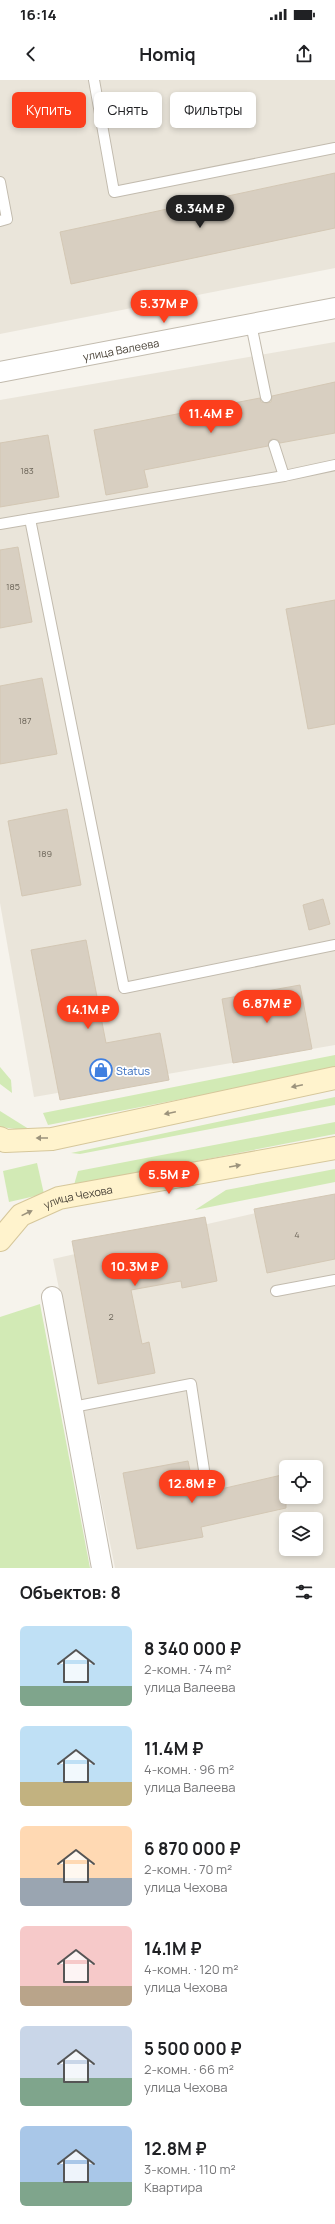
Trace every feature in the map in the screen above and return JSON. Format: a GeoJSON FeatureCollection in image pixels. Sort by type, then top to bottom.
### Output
{"type":"FeatureCollection","features":[{"type":"Feature","properties":{"kind":"main road"},"geometry":{"type":"LineString","coordinates":[[0,1138],[4,1141],[52,1139],[335,1078]]}},
{"type":"Feature","properties":{"kind":"main road","name":"улица Чехова"},"geometry":{"type":"LineString","coordinates":[[0,1240],[21,1215],[59,1198],[335,1148]]}},
{"type":"Feature","properties":{"kind":"street","name":"улица Валеева"},"geometry":{"type":"LineString","coordinates":[[0,372],[335,308]]}},
{"type":"Feature","properties":{"kind":"street"},"geometry":{"type":"LineString","coordinates":[[52,1297],[102,1568]]}},
{"type":"Feature","properties":{"kind":"lane"},"geometry":{"type":"LineString","coordinates":[[94,80],[114,192],[335,148]]}},
{"type":"Feature","properties":{"kind":"lane"},"geometry":{"type":"LineString","coordinates":[[0,182],[7,219],[0,221]]}},
{"type":"Feature","properties":{"kind":"lane"},"geometry":{"type":"LineString","coordinates":[[251,324],[266,397]]}},
{"type":"Feature","properties":{"kind":"lane"},"geometry":{"type":"LineString","coordinates":[[274,445],[284,476]]}},
{"type":"Feature","properties":{"kind":"lane"},"geometry":{"type":"LineString","coordinates":[[0,524],[284,476],[335,465]]}},
{"type":"Feature","properties":{"kind":"lane"},"geometry":{"type":"LineString","coordinates":[[30,519],[124,988],[335,945]]}},
{"type":"Feature","properties":{"kind":"lane"},"geometry":{"type":"LineString","coordinates":[[276,1291],[335,1280]]}},
{"type":"Feature","properties":{"kind":"lane"},"geometry":{"type":"LineString","coordinates":[[73,1407],[191,1384],[204,1470]]}},
{"type":"Feature","properties":{"kind":"shaded area"},"geometry":{"type":"Polygon","coordinates":[[[0,80],[335,80],[335,268],[0,334],[0,80]]]}},
{"type":"Feature","properties":{"kind":"shaded area"},"geometry":{"type":"Polygon","coordinates":[[[335,342],[335,1045],[34,1097],[0,903],[0,400],[335,342]]]}},
{"type":"Feature","properties":{"kind":"shaded area"},"geometry":{"type":"Polygon","coordinates":[[[335,1195],[335,1568],[115,1568],[53,1259],[335,1195]]]}},
{"type":"Feature","properties":{"kind":"green space"},"geometry":{"type":"Polygon","coordinates":[[[335,1055],[335,1069],[48,1125],[43,1113],[335,1055]]]}},
{"type":"Feature","properties":{"kind":"green space"},"geometry":{"type":"Polygon","coordinates":[[[0,1067],[11,1080],[12,1093],[0,1084],[0,1067]]]}},
{"type":"Feature","properties":{"kind":"green space"},"geometry":{"type":"Polygon","coordinates":[[[335,1097],[335,1105],[80,1154],[71,1153],[335,1097]]]}},
{"type":"Feature","properties":{"kind":"green space"},"geometry":{"type":"Polygon","coordinates":[[[0,1111],[32,1131],[0,1127],[0,1111]]]}},
{"type":"Feature","properties":{"kind":"green space"},"geometry":{"type":"Polygon","coordinates":[[[335,1122],[335,1134],[74,1185],[78,1171],[335,1122]]]}},
{"type":"Feature","properties":{"kind":"green space"},"geometry":{"type":"Polygon","coordinates":[[[37,1163],[44,1194],[9,1202],[3,1171],[37,1163]]]}},
{"type":"Feature","properties":{"kind":"green space"},"geometry":{"type":"Polygon","coordinates":[[[335,1169],[335,1182],[195,1210],[226,1190],[335,1169]]]}},
{"type":"Feature","properties":{"kind":"green space"},"geometry":{"type":"Polygon","coordinates":[[[40,1304],[90,1568],[0,1568],[0,1317],[40,1304]]]}},
{"type":"Feature","properties":{"kind":"building"},"geometry":{"type":"Polygon","coordinates":[[[335,173],[335,228],[71,284],[60,232],[335,173]]]}},
{"type":"Feature","properties":{"kind":"building"},"geometry":{"type":"Polygon","coordinates":[[[335,382],[335,433],[280,443],[278,440],[272,439],[269,441],[268,446],[144,470],[148,487],[106,495],[94,430],[260,398],[261,402],[267,403],[271,402],[272,396],[335,382]]]}},
{"type":"Feature","properties":{"kind":"building"},"geometry":{"type":"Polygon","coordinates":[[[48,435],[59,497],[0,507],[0,443],[48,435]]]}},
{"type":"Feature","properties":{"kind":"building"},"geometry":{"type":"Polygon","coordinates":[[[18,547],[32,622],[0,628],[0,550],[18,547]]]}},
{"type":"Feature","properties":{"kind":"building"},"geometry":{"type":"Polygon","coordinates":[[[335,600],[335,724],[308,729],[286,609],[335,600]]]}},
{"type":"Feature","properties":{"kind":"building"},"geometry":{"type":"Polygon","coordinates":[[[42,678],[57,754],[0,764],[0,686],[42,678]]]}},
{"type":"Feature","properties":{"kind":"building"},"geometry":{"type":"Polygon","coordinates":[[[67,809],[81,885],[22,896],[8,821],[67,809]]]}},
{"type":"Feature","properties":{"kind":"building"},"geometry":{"type":"Polygon","coordinates":[[[323,899],[330,924],[309,930],[303,905],[323,899]]]}},
{"type":"Feature","properties":{"kind":"building"},"geometry":{"type":"Polygon","coordinates":[[[86,940],[106,1043],[160,1033],[169,1080],[60,1100],[31,950],[86,940]]]}},
{"type":"Feature","properties":{"kind":"building"},"geometry":{"type":"Polygon","coordinates":[[[300,985],[312,1049],[233,1063],[222,999],[300,985]]]}},
{"type":"Feature","properties":{"kind":"building"},"geometry":{"type":"Polygon","coordinates":[[[335,1194],[335,1259],[267,1273],[254,1209],[335,1194]]]}},
{"type":"Feature","properties":{"kind":"building"},"geometry":{"type":"Polygon","coordinates":[[[205,1217],[217,1281],[182,1288],[181,1281],[131,1290],[142,1344],[149,1342],[155,1373],[98,1384],[72,1241],[205,1217]]]}},
{"type":"Feature","properties":{"kind":"building"},"geometry":{"type":"Polygon","coordinates":[[[188,1461],[195,1495],[279,1476],[279,1504],[286,1504],[286,1508],[201,1527],[203,1537],[137,1549],[123,1473],[188,1461]]]}},
{"type":"Feature","properties":{"kind":"place","name":"Status"},"geometry":{"type":"Point","coordinates":[101,1070]}}]}
